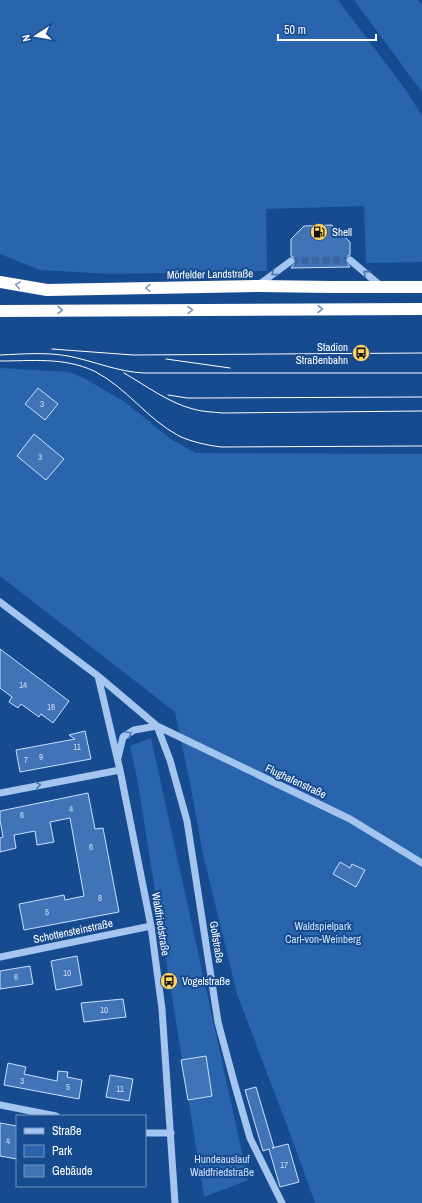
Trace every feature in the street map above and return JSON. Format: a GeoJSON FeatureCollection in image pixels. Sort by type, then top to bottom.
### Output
{"type":"FeatureCollection","features":[{"type":"Feature","properties":{"kind":"highway","name":"Mörfelder Landstraße"},"geometry":{"type":"LineString","coordinates":[[0,282],[47,290],[257,286],[422,287]]}},
{"type":"Feature","properties":{"kind":"highway"},"geometry":{"type":"LineString","coordinates":[[0,311],[422,309]]}},
{"type":"Feature","properties":{"kind":"street"},"geometry":{"type":"LineString","coordinates":[[350,260],[383,287]]}},
{"type":"Feature","properties":{"kind":"street"},"geometry":{"type":"LineString","coordinates":[[257,286],[291,261]]}},
{"type":"Feature","properties":{"kind":"street","name":"Flughafenstraße"},"geometry":{"type":"LineString","coordinates":[[0,602],[98,676],[157,726],[350,819],[422,863]]}},
{"type":"Feature","properties":{"kind":"street","name":"Waldfriedstraße"},"geometry":{"type":"LineString","coordinates":[[98,676],[118,760],[151,926],[162,1009],[175,1203]]}},
{"type":"Feature","properties":{"kind":"street"},"geometry":{"type":"LineString","coordinates":[[118,760],[123,737],[134,730],[157,726]]}},
{"type":"Feature","properties":{"kind":"street","name":"Golfstraße"},"geometry":{"type":"LineString","coordinates":[[157,726],[170,760],[187,821],[218,1022],[250,1138],[282,1203]]}},
{"type":"Feature","properties":{"kind":"street"},"geometry":{"type":"LineString","coordinates":[[0,793],[120,770]]}},
{"type":"Feature","properties":{"kind":"street","name":"Schottensteinstraße"},"geometry":{"type":"LineString","coordinates":[[0,957],[151,926]]}},
{"type":"Feature","properties":{"kind":"street"},"geometry":{"type":"LineString","coordinates":[[0,1105],[51,1115]]}},
{"type":"Feature","properties":{"kind":"street"},"geometry":{"type":"LineString","coordinates":[[146,1133],[170,1133]]}},
{"type":"Feature","properties":{"kind":"green space"},"geometry":{"type":"Polygon","coordinates":[[[0,0],[338,0],[408,93],[422,116],[422,262],[366,263],[364,206],[266,209],[267,271],[111,274],[40,270],[0,254],[0,0]]]}},
{"type":"Feature","properties":{"kind":"green space"},"geometry":{"type":"Polygon","coordinates":[[[354,0],[418,0],[422,5],[422,92],[354,0]]]}},
{"type":"Feature","properties":{"kind":"green space","name":"Waldspielpark Carl-von-Weinberg"},"geometry":{"type":"Polygon","coordinates":[[[0,368],[68,372],[82,377],[125,402],[172,440],[196,453],[422,454],[422,1203],[315,1203],[237,994],[202,850],[175,712],[0,576],[0,368]]]}},
{"type":"Feature","properties":{"kind":"green space","name":"Hundeauslauf Waldfriedstraße"},"geometry":{"type":"Polygon","coordinates":[[[151,738],[248,1180],[204,1197],[137,778],[130,746],[151,738]]]}},
{"type":"Feature","properties":{"kind":"building"},"geometry":{"type":"Polygon","coordinates":[[[332,225],[350,242],[350,255],[346,257],[345,260],[350,267],[291,268],[296,261],[295,258],[291,256],[291,239],[304,226],[332,225]]]}},
{"type":"Feature","properties":{"kind":"building"},"geometry":{"type":"Polygon","coordinates":[[[38,388],[58,404],[45,420],[25,404],[38,388]]]}},
{"type":"Feature","properties":{"kind":"building"},"geometry":{"type":"Polygon","coordinates":[[[34,434],[64,459],[46,480],[17,456],[34,434]]]}},
{"type":"Feature","properties":{"kind":"building"},"geometry":{"type":"Polygon","coordinates":[[[0,649],[69,701],[53,723],[41,714],[39,717],[21,704],[18,708],[9,702],[12,697],[0,688],[0,649]]]}},
{"type":"Feature","properties":{"kind":"building"},"geometry":{"type":"Polygon","coordinates":[[[85,731],[91,759],[20,772],[16,750],[75,739],[69,735],[85,731]]]}},
{"type":"Feature","properties":{"kind":"building"},"geometry":{"type":"Polygon","coordinates":[[[88,793],[95,829],[103,828],[119,912],[24,930],[19,904],[64,895],[65,900],[84,896],[70,818],[50,822],[54,842],[37,845],[35,831],[14,835],[16,848],[0,852],[0,838],[3,837],[0,811],[88,793]]]}},
{"type":"Feature","properties":{"kind":"building"},"geometry":{"type":"Polygon","coordinates":[[[340,862],[350,868],[352,864],[365,870],[356,887],[333,874],[340,862]]]}},
{"type":"Feature","properties":{"kind":"building"},"geometry":{"type":"Polygon","coordinates":[[[77,956],[82,985],[56,990],[51,961],[77,956]]]}},
{"type":"Feature","properties":{"kind":"building"},"geometry":{"type":"Polygon","coordinates":[[[30,966],[33,984],[0,989],[0,971],[30,966]]]}},
{"type":"Feature","properties":{"kind":"building"},"geometry":{"type":"Polygon","coordinates":[[[123,999],[126,1017],[84,1022],[81,1003],[123,999]]]}},
{"type":"Feature","properties":{"kind":"building"},"geometry":{"type":"Polygon","coordinates":[[[206,1056],[212,1096],[188,1100],[181,1060],[206,1056]]]}},
{"type":"Feature","properties":{"kind":"building"},"geometry":{"type":"Polygon","coordinates":[[[8,1063],[26,1067],[24,1074],[57,1081],[58,1071],[68,1072],[67,1077],[82,1080],[79,1099],[4,1085],[8,1063]]]}},
{"type":"Feature","properties":{"kind":"building"},"geometry":{"type":"Polygon","coordinates":[[[110,1075],[133,1079],[129,1101],[106,1097],[110,1075]]]}},
{"type":"Feature","properties":{"kind":"building"},"geometry":{"type":"Polygon","coordinates":[[[256,1087],[274,1148],[288,1144],[299,1182],[280,1187],[269,1149],[263,1151],[245,1090],[256,1087]]]}},
{"type":"Feature","properties":{"kind":"building"},"geometry":{"type":"Polygon","coordinates":[[[0,1123],[16,1126],[16,1159],[0,1156],[0,1123]]]}},
{"type":"Feature","properties":{"kind":"tunnel"},"geometry":{"type":"LineString","coordinates":[[291,261],[350,260]]}},
{"type":"Feature","properties":{"kind":"tram line"},"geometry":{"type":"LineString","coordinates":[[52,349],[133,355],[422,353]]}},
{"type":"Feature","properties":{"kind":"tram line"},"geometry":{"type":"LineString","coordinates":[[0,355],[60,355],[78,358],[125,371],[144,373],[422,373]]}},
{"type":"Feature","properties":{"kind":"tram line"},"geometry":{"type":"LineString","coordinates":[[166,359],[230,368]]}},
{"type":"Feature","properties":{"kind":"tram line"},"geometry":{"type":"LineString","coordinates":[[0,361],[36,360],[60,362],[94,371],[106,378],[167,429],[194,442],[221,447],[422,446]]}},
{"type":"Feature","properties":{"kind":"tram line"},"geometry":{"type":"LineString","coordinates":[[124,373],[175,403],[204,411],[223,413],[422,411]]}},
{"type":"Feature","properties":{"kind":"tram line"},"geometry":{"type":"LineString","coordinates":[[168,395],[187,398],[422,397]]}},
{"type":"Feature","properties":{"kind":"place","name":"Shell"},"geometry":{"type":"Point","coordinates":[319,232]}},
{"type":"Feature","properties":{"kind":"place","name":"Stadion Straßenbahn"},"geometry":{"type":"Point","coordinates":[361,353]}},
{"type":"Feature","properties":{"kind":"place","name":"Vogelstraße"},"geometry":{"type":"Point","coordinates":[169,981]}}]}
